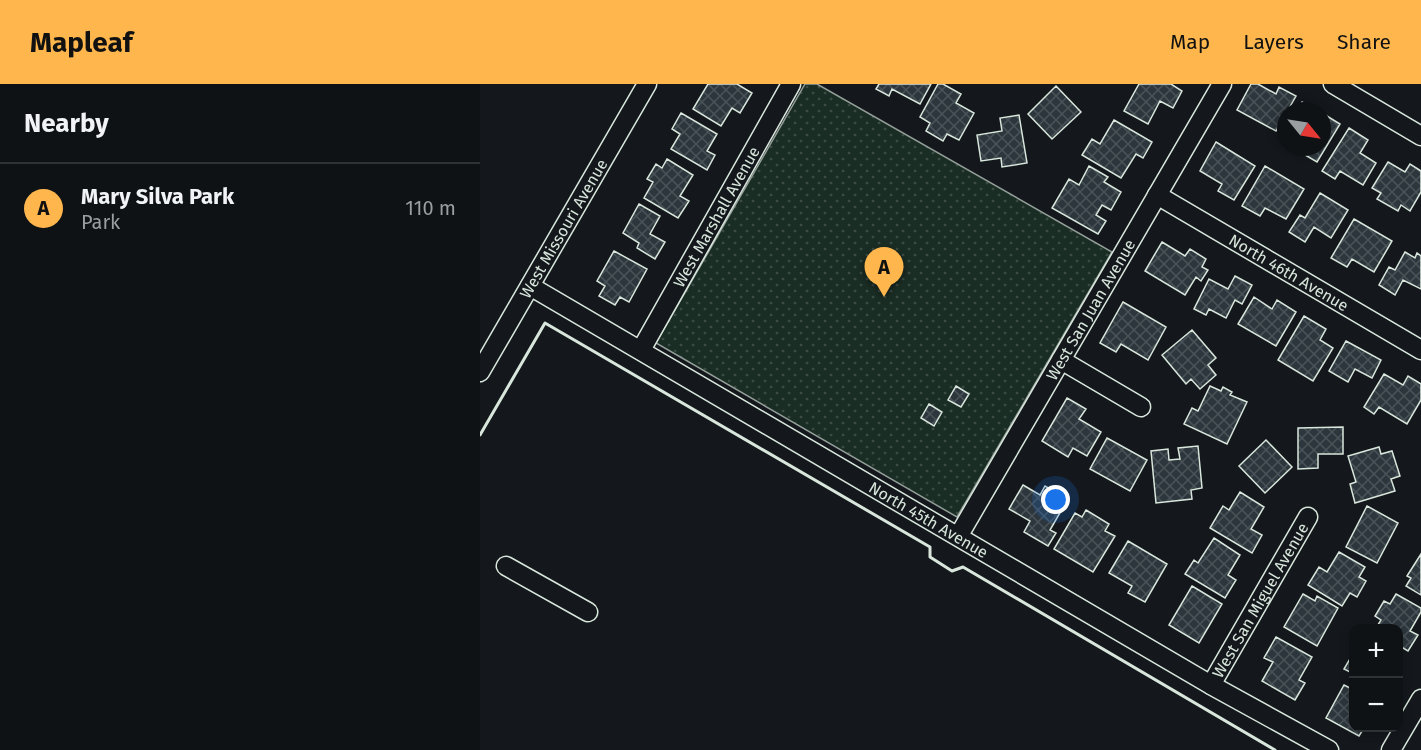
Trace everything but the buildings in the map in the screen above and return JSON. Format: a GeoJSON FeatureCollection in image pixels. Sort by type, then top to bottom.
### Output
{"type":"FeatureCollection","features":[{"type":"Feature","properties":{"kind":"street","name":"West Missouri Avenue"},"geometry":{"type":"LineString","coordinates":[[480,372],[647,84]]}},
{"type":"Feature","properties":{"kind":"street","name":"West Marshall Avenue"},"geometry":{"type":"LineString","coordinates":[[641,350],[791,84]]}},
{"type":"Feature","properties":{"kind":"street","name":"West San Juan Avenue"},"geometry":{"type":"LineString","coordinates":[[959,535],[1222,84]]}},
{"type":"Feature","properties":{"kind":"street"},"geometry":{"type":"LineString","coordinates":[[1333,84],[1421,135]]}},
{"type":"Feature","properties":{"kind":"street","name":"North 46th Avenue"},"geometry":{"type":"LineString","coordinates":[[1157,195],[1421,350]]}},
{"type":"Feature","properties":{"kind":"street","name":"North 45th Avenue"},"geometry":{"type":"LineString","coordinates":[[530,286],[959,535],[1211,685],[1329,750]]}},
{"type":"Feature","properties":{"kind":"street"},"geometry":{"type":"LineString","coordinates":[[1061,360],[1141,407]]}},
{"type":"Feature","properties":{"kind":"street","name":"West San Miguel Avenue"},"geometry":{"type":"LineString","coordinates":[[1211,685],[1308,517]]}},
{"type":"Feature","properties":{"kind":"street"},"geometry":{"type":"LineString","coordinates":[[506,566],[588,612]]}},
{"type":"Feature","properties":{"kind":"street"},"geometry":{"type":"LineString","coordinates":[[1391,750],[1421,699]]}},
{"type":"Feature","properties":{"kind":"green space"},"geometry":{"type":"Polygon","coordinates":[[[805,84],[817,84],[1112,252],[957,517],[656,343],[805,84]]]}},
{"type":"Feature","properties":{"kind":"wall"},"geometry":{"type":"LineString","coordinates":[[480,435],[545,323],[930,547],[930,557],[952,571],[963,567],[1275,750]]}},
{"type":"Feature","properties":{"kind":"place","name":"Mary Silva Park"},"geometry":{"type":"Point","coordinates":[884,297]}}]}
